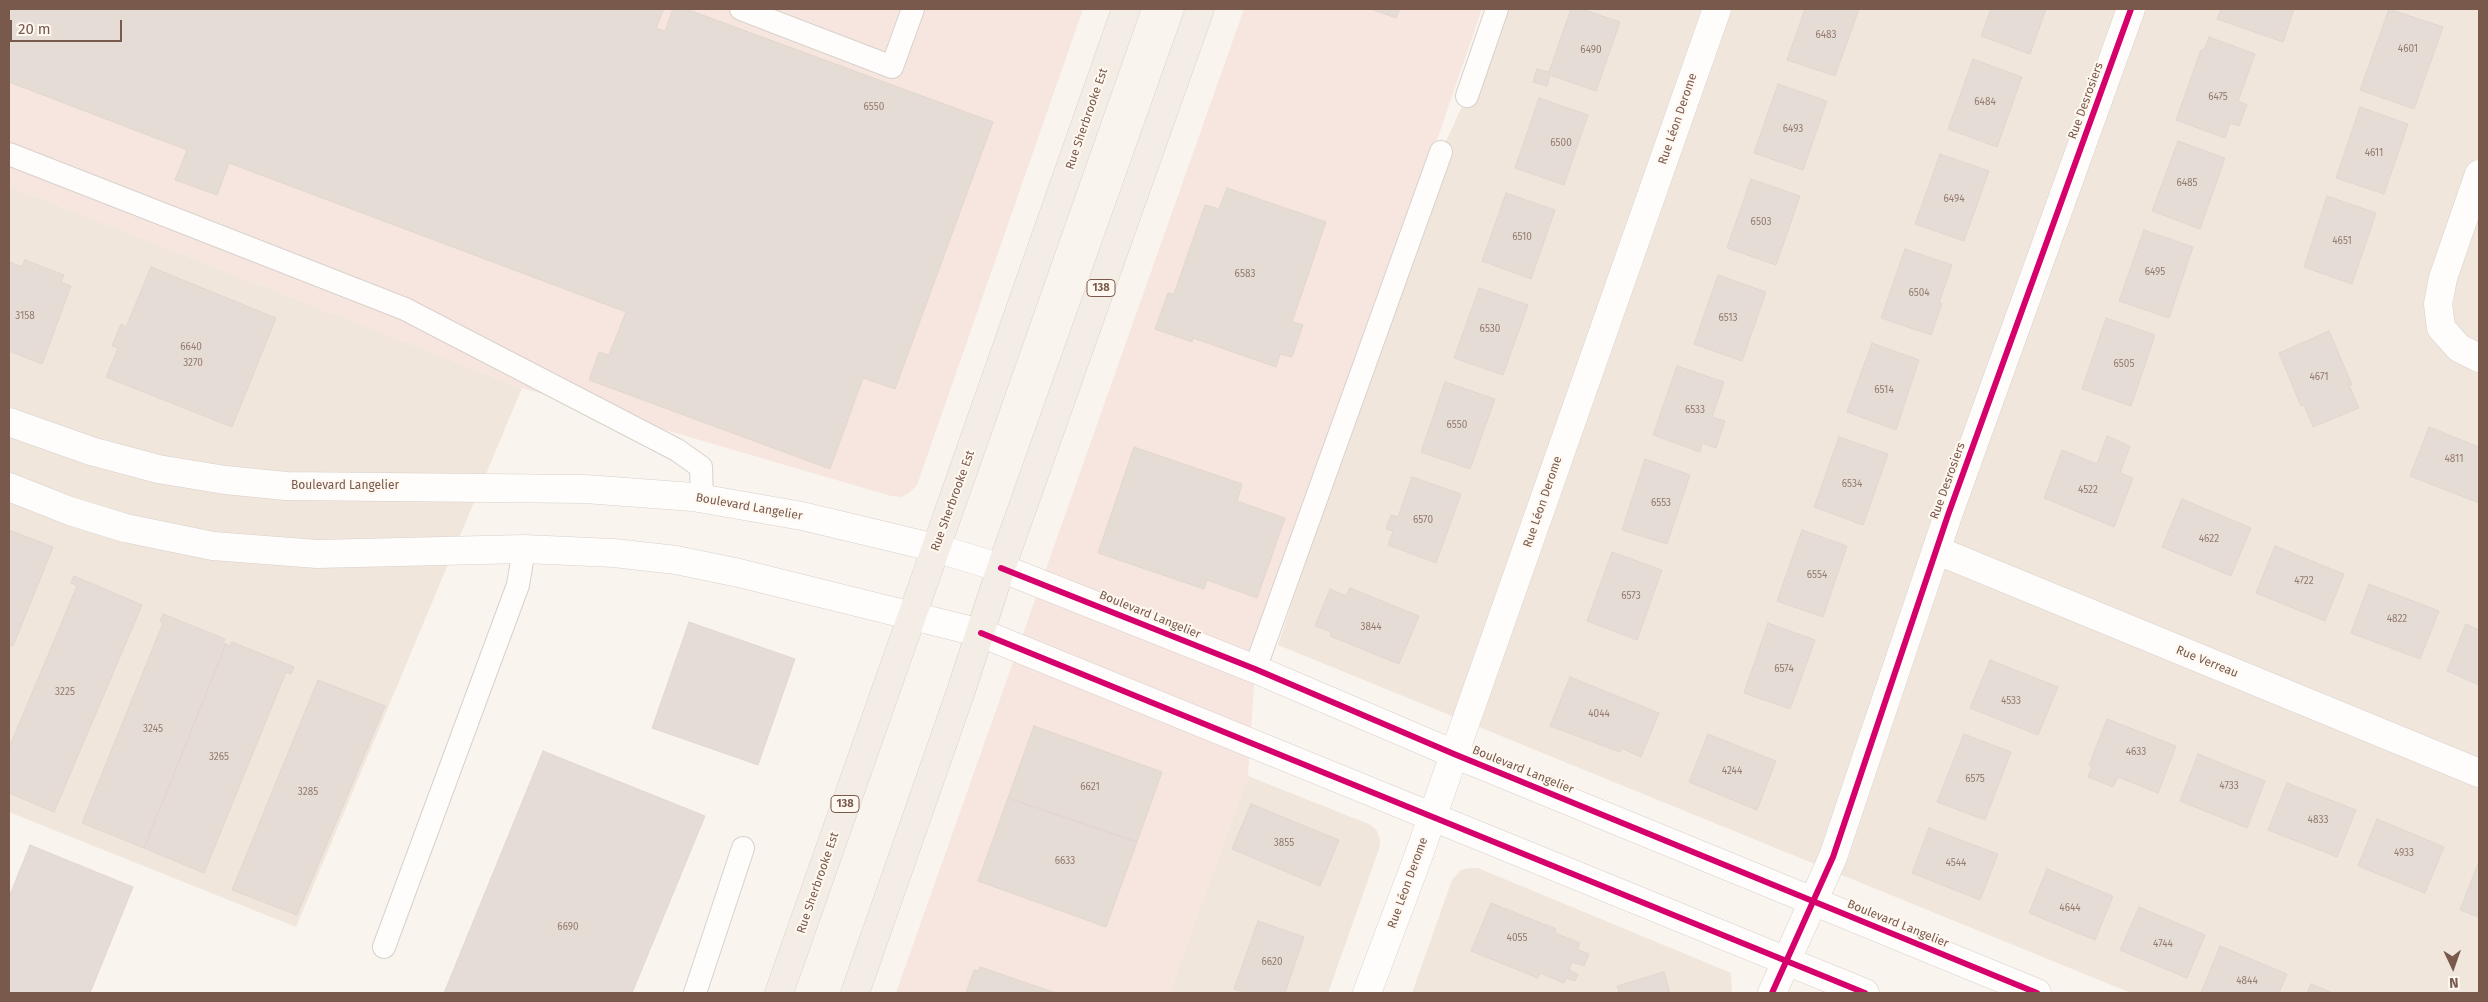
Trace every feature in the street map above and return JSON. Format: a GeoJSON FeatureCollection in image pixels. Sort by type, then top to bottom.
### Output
{"type":"FeatureCollection","features":[{"type":"Feature","properties":{"kind":"main road","name":"Rue Sherbrooke Est"},"geometry":{"type":"LineString","coordinates":[[779,993],[1126,9]]}},
{"type":"Feature","properties":{"kind":"main road","name":"138"},"geometry":{"type":"LineString","coordinates":[[854,993],[1001,568],[1200,9]]}},
{"type":"Feature","properties":{"kind":"main road","name":"Rue Léon Derome"},"geometry":{"type":"LineString","coordinates":[[1367,993],[1432,816],[1717,9]]}},
{"type":"Feature","properties":{"kind":"main road","name":"Rue Desrosiers"},"geometry":{"type":"LineString","coordinates":[[1772,993],[1833,857],[1936,550],[2131,9]]}},
{"type":"Feature","properties":{"kind":"main road"},"geometry":{"type":"LineString","coordinates":[[2479,174],[2443,278],[2438,304],[2441,328],[2459,348],[2479,358]]}},
{"type":"Feature","properties":{"kind":"main road","name":"Boulevard Langelier"},"geometry":{"type":"LineString","coordinates":[[9,422],[91,451],[158,469],[225,480],[286,486],[585,489],[702,498],[802,516],[936,548],[1001,568],[1255,669],[1454,754],[2037,993]]}},
{"type":"Feature","properties":{"kind":"main road"},"geometry":{"type":"LineString","coordinates":[[9,487],[70,511],[124,528],[213,546],[317,554],[524,549],[614,553],[676,560],[739,573],[980,633],[1865,993]]}},
{"type":"Feature","properties":{"kind":"main road","name":"Rue Verreau"},"geometry":{"type":"LineString","coordinates":[[1936,550],[2479,773]]}},
{"type":"Feature","properties":{"kind":"lane"},"geometry":{"type":"LineString","coordinates":[[741,9],[892,67],[914,9]]}},
{"type":"Feature","properties":{"kind":"lane"},"geometry":{"type":"LineString","coordinates":[[1467,96],[1497,9]]}},
{"type":"Feature","properties":{"kind":"lane"},"geometry":{"type":"LineString","coordinates":[[1255,669],[1442,152]]}},
{"type":"Feature","properties":{"kind":"lane"},"geometry":{"type":"LineString","coordinates":[[9,154],[405,309],[677,450],[700,467],[702,498]]}},
{"type":"Feature","properties":{"kind":"lane"},"geometry":{"type":"LineString","coordinates":[[384,947],[518,585],[524,549]]}},
{"type":"Feature","properties":{"kind":"lane"},"geometry":{"type":"LineString","coordinates":[[695,993],[743,848]]}},
{"type":"Feature","properties":{"kind":"shaded area"},"geometry":{"type":"Polygon","coordinates":[[[9,9],[1083,9],[917,485],[909,493],[901,497],[891,496],[522,388],[9,186],[9,9]]]}},
{"type":"Feature","properties":{"kind":"shaded area"},"geometry":{"type":"Polygon","coordinates":[[[1244,9],[1482,9],[1255,669],[1248,776],[1169,993],[896,993],[1244,9]]]}},
{"type":"Feature","properties":{"kind":"shaded area"},"geometry":{"type":"Polygon","coordinates":[[[1498,9],[2479,9],[2479,993],[2131,993],[1278,645],[1441,152],[1467,96],[1498,9]]]}},
{"type":"Feature","properties":{"kind":"shaded area"},"geometry":{"type":"Polygon","coordinates":[[[9,186],[522,388],[296,927],[9,812],[9,186]]]}},
{"type":"Feature","properties":{"kind":"shaded area"},"geometry":{"type":"Polygon","coordinates":[[[1248,776],[1371,825],[1377,831],[1380,840],[1379,849],[1328,993],[1169,993],[1248,776]]]}},
{"type":"Feature","properties":{"kind":"shaded area"},"geometry":{"type":"Polygon","coordinates":[[[1478,868],[1731,973],[1732,993],[1412,993],[1452,880],[1461,870],[1478,868]]]}},
{"type":"Feature","properties":{"kind":"building"},"geometry":{"type":"Polygon","coordinates":[[[9,9],[664,9],[656,28],[665,31],[673,9],[686,9],[993,122],[895,389],[863,378],[830,469],[589,380],[599,352],[609,355],[626,312],[229,163],[217,195],[175,180],[187,150],[9,82],[9,9]]]}},
{"type":"Feature","properties":{"kind":"building"},"geometry":{"type":"Polygon","coordinates":[[[1371,9],[1400,9],[1396,18],[1371,9]]]}},
{"type":"Feature","properties":{"kind":"building"},"geometry":{"type":"Polygon","coordinates":[[[1571,9],[1582,9],[1620,22],[1596,91],[1550,75],[1547,86],[1533,82],[1537,69],[1549,72],[1571,9]]]}},
{"type":"Feature","properties":{"kind":"building"},"geometry":{"type":"Polygon","coordinates":[[[1805,9],[1859,9],[1835,76],[1787,60],[1805,9]]]}},
{"type":"Feature","properties":{"kind":"building"},"geometry":{"type":"Polygon","coordinates":[[[1991,9],[2046,9],[2030,54],[1981,36],[1991,9]]]}},
{"type":"Feature","properties":{"kind":"building"},"geometry":{"type":"Polygon","coordinates":[[[2221,9],[2294,9],[2283,42],[2217,19],[2221,9]]]}},
{"type":"Feature","properties":{"kind":"building"},"geometry":{"type":"Polygon","coordinates":[[[2389,9],[2443,27],[2414,109],[2360,90],[2389,9]]]}},
{"type":"Feature","properties":{"kind":"building"},"geometry":{"type":"Polygon","coordinates":[[[2209,37],[2255,54],[2238,101],[2247,105],[2239,126],[2230,123],[2225,138],[2176,120],[2201,50],[2204,50],[2209,37]]]}},
{"type":"Feature","properties":{"kind":"building"},"geometry":{"type":"Polygon","coordinates":[[[1973,59],[2022,77],[1997,147],[1948,129],[1973,59]]]}},
{"type":"Feature","properties":{"kind":"building"},"geometry":{"type":"Polygon","coordinates":[[[1778,84],[1827,101],[1803,170],[1754,153],[1778,84]]]}},
{"type":"Feature","properties":{"kind":"building"},"geometry":{"type":"Polygon","coordinates":[[[1539,98],[1588,115],[1564,185],[1515,168],[1539,98]]]}},
{"type":"Feature","properties":{"kind":"building"},"geometry":{"type":"Polygon","coordinates":[[[2360,107],[2408,124],[2384,194],[2336,178],[2360,107]]]}},
{"type":"Feature","properties":{"kind":"building"},"geometry":{"type":"Polygon","coordinates":[[[2178,141],[2225,158],[2200,229],[2152,211],[2178,141]]]}},
{"type":"Feature","properties":{"kind":"building"},"geometry":{"type":"Polygon","coordinates":[[[1940,154],[1989,171],[1964,241],[1915,224],[1940,154]]]}},
{"type":"Feature","properties":{"kind":"building"},"geometry":{"type":"Polygon","coordinates":[[[1751,179],[1800,196],[1776,265],[1727,248],[1751,179]]]}},
{"type":"Feature","properties":{"kind":"building"},"geometry":{"type":"Polygon","coordinates":[[[1227,188],[1326,222],[1292,322],[1303,325],[1292,357],[1280,354],[1276,367],[1193,338],[1192,342],[1155,329],[1168,293],[1174,294],[1205,205],[1219,209],[1227,188]]]}},
{"type":"Feature","properties":{"kind":"building"},"geometry":{"type":"Polygon","coordinates":[[[1506,193],[1555,210],[1531,279],[1482,261],[1506,193]]]}},
{"type":"Feature","properties":{"kind":"building"},"geometry":{"type":"Polygon","coordinates":[[[2327,196],[2376,213],[2352,284],[2304,267],[2327,196]]]}},
{"type":"Feature","properties":{"kind":"building"},"geometry":{"type":"Polygon","coordinates":[[[2144,230],[2193,247],[2169,318],[2119,301],[2144,230]]]}},
{"type":"Feature","properties":{"kind":"building"},"geometry":{"type":"Polygon","coordinates":[[[1905,249],[1952,265],[1939,303],[1942,304],[1931,335],[1881,318],[1905,249]]]}},
{"type":"Feature","properties":{"kind":"building"},"geometry":{"type":"Polygon","coordinates":[[[25,260],[64,275],[61,282],[71,286],[42,364],[9,351],[9,267],[10,262],[22,267],[25,260]]]}},
{"type":"Feature","properties":{"kind":"building"},"geometry":{"type":"Polygon","coordinates":[[[151,267],[276,318],[232,427],[106,377],[118,348],[112,346],[121,324],[126,327],[151,267]]]}},
{"type":"Feature","properties":{"kind":"building"},"geometry":{"type":"Polygon","coordinates":[[[1718,275],[1766,292],[1742,361],[1694,344],[1718,275]]]}},
{"type":"Feature","properties":{"kind":"building"},"geometry":{"type":"Polygon","coordinates":[[[1479,288],[1528,305],[1503,375],[1454,358],[1479,288]]]}},
{"type":"Feature","properties":{"kind":"building"},"geometry":{"type":"Polygon","coordinates":[[[2106,318],[2155,335],[2131,406],[2082,389],[2106,318]]]}},
{"type":"Feature","properties":{"kind":"building"},"geometry":{"type":"Polygon","coordinates":[[[2329,331],[2352,385],[2349,385],[2359,408],[2313,427],[2304,405],[2301,406],[2279,353],[2329,331]]]}},
{"type":"Feature","properties":{"kind":"building"},"geometry":{"type":"Polygon","coordinates":[[[1872,343],[1919,360],[1896,430],[1847,412],[1872,343]]]}},
{"type":"Feature","properties":{"kind":"building"},"geometry":{"type":"Polygon","coordinates":[[[1677,366],[1724,382],[1712,417],[1725,421],[1716,448],[1702,443],[1700,452],[1653,435],[1677,366]]]}},
{"type":"Feature","properties":{"kind":"building"},"geometry":{"type":"Polygon","coordinates":[[[1445,382],[1495,399],[1470,469],[1421,452],[1445,382]]]}},
{"type":"Feature","properties":{"kind":"building"},"geometry":{"type":"Polygon","coordinates":[[[2429,427],[2479,447],[2479,503],[2410,476],[2429,427]]]}},
{"type":"Feature","properties":{"kind":"building"},"geometry":{"type":"Polygon","coordinates":[[[2107,436],[2130,446],[2120,473],[2133,478],[2114,527],[2044,498],[2062,450],[2097,464],[2107,436]]]}},
{"type":"Feature","properties":{"kind":"building"},"geometry":{"type":"Polygon","coordinates":[[[1839,437],[1888,454],[1863,525],[1814,507],[1839,437]]]}},
{"type":"Feature","properties":{"kind":"building"},"geometry":{"type":"Polygon","coordinates":[[[1134,447],[1242,484],[1237,501],[1285,518],[1257,598],[1207,580],[1204,589],[1098,553],[1134,447]]]}},
{"type":"Feature","properties":{"kind":"building"},"geometry":{"type":"Polygon","coordinates":[[[1645,459],[1690,475],[1667,544],[1622,530],[1645,459]]]}},
{"type":"Feature","properties":{"kind":"building"},"geometry":{"type":"Polygon","coordinates":[[[1412,477],[1461,494],[1436,563],[1388,545],[1393,531],[1386,529],[1391,515],[1398,517],[1412,477]]]}},
{"type":"Feature","properties":{"kind":"building"},"geometry":{"type":"Polygon","coordinates":[[[2182,499],[2251,528],[2231,576],[2162,547],[2182,499]]]}},
{"type":"Feature","properties":{"kind":"building"},"geometry":{"type":"Polygon","coordinates":[[[9,530],[53,547],[13,646],[9,644],[9,530]]]}},
{"type":"Feature","properties":{"kind":"building"},"geometry":{"type":"Polygon","coordinates":[[[1802,530],[1847,546],[1823,617],[1777,601],[1802,530]]]}},
{"type":"Feature","properties":{"kind":"building"},"geometry":{"type":"Polygon","coordinates":[[[2275,546],[2344,574],[2325,621],[2256,593],[2275,546]]]}},
{"type":"Feature","properties":{"kind":"building"},"geometry":{"type":"Polygon","coordinates":[[[1612,552],[1662,570],[1637,640],[1587,621],[1612,552]]]}},
{"type":"Feature","properties":{"kind":"building"},"geometry":{"type":"Polygon","coordinates":[[[74,576],[142,605],[54,812],[9,793],[9,748],[77,586],[71,583],[74,576]]]}},
{"type":"Feature","properties":{"kind":"building"},"geometry":{"type":"Polygon","coordinates":[[[2369,584],[2439,611],[2420,659],[2351,633],[2369,584]]]}},
{"type":"Feature","properties":{"kind":"building"},"geometry":{"type":"Polygon","coordinates":[[[1350,588],[1419,616],[1399,664],[1330,636],[1331,632],[1315,626],[1330,589],[1346,596],[1350,588]]]}},
{"type":"Feature","properties":{"kind":"building"},"geometry":{"type":"Polygon","coordinates":[[[163,614],[225,639],[223,643],[226,644],[144,848],[82,823],[163,623],[160,621],[163,614]]]}},
{"type":"Feature","properties":{"kind":"building"},"geometry":{"type":"Polygon","coordinates":[[[689,622],[795,659],[758,765],[652,728],[689,622]]]}},
{"type":"Feature","properties":{"kind":"building"},"geometry":{"type":"Polygon","coordinates":[[[1768,623],[1815,640],[1790,709],[1744,693],[1768,623]]]}},
{"type":"Feature","properties":{"kind":"building"},"geometry":{"type":"Polygon","coordinates":[[[2466,624],[2479,630],[2479,685],[2447,671],[2466,624]]]}},
{"type":"Feature","properties":{"kind":"building"},"geometry":{"type":"Polygon","coordinates":[[[232,642],[294,667],[291,674],[286,672],[204,873],[144,848],[226,644],[230,646],[232,642]]]}},
{"type":"Feature","properties":{"kind":"building"},"geometry":{"type":"Polygon","coordinates":[[[1990,660],[2058,687],[2038,735],[1970,708],[1990,660]]]}},
{"type":"Feature","properties":{"kind":"building"},"geometry":{"type":"Polygon","coordinates":[[[1570,677],[1659,713],[1641,757],[1621,748],[1620,752],[1550,726],[1570,677]]]}},
{"type":"Feature","properties":{"kind":"building"},"geometry":{"type":"Polygon","coordinates":[[[318,680],[385,706],[297,915],[232,890],[318,680]]]}},
{"type":"Feature","properties":{"kind":"building"},"geometry":{"type":"Polygon","coordinates":[[[2107,719],[2176,746],[2158,793],[2118,777],[2113,787],[2088,777],[2092,767],[2089,765],[2107,719]]]}},
{"type":"Feature","properties":{"kind":"building"},"geometry":{"type":"Polygon","coordinates":[[[1034,726],[1162,772],[1137,842],[1008,798],[1034,726]]]}},
{"type":"Feature","properties":{"kind":"building"},"geometry":{"type":"Polygon","coordinates":[[[1708,734],[1776,761],[1757,810],[1689,782],[1708,734]]]}},
{"type":"Feature","properties":{"kind":"building"},"geometry":{"type":"Polygon","coordinates":[[[1964,734],[2011,752],[1985,820],[1937,802],[1964,734]]]}},
{"type":"Feature","properties":{"kind":"building"},"geometry":{"type":"Polygon","coordinates":[[[543,751],[705,816],[632,993],[444,993],[543,751]]]}},
{"type":"Feature","properties":{"kind":"building"},"geometry":{"type":"Polygon","coordinates":[[[2198,754],[2265,781],[2247,828],[2180,801],[2198,754]]]}},
{"type":"Feature","properties":{"kind":"building"},"geometry":{"type":"Polygon","coordinates":[[[2287,783],[2356,810],[2337,857],[2268,830],[2287,783]]]}},
{"type":"Feature","properties":{"kind":"building"},"geometry":{"type":"Polygon","coordinates":[[[1008,798],[1137,842],[1106,927],[978,881],[1008,798]]]}},
{"type":"Feature","properties":{"kind":"building"},"geometry":{"type":"Polygon","coordinates":[[[1251,804],[1339,840],[1320,886],[1232,849],[1251,804]]]}},
{"type":"Feature","properties":{"kind":"building"},"geometry":{"type":"Polygon","coordinates":[[[2377,819],[2444,847],[2425,893],[2358,866],[2377,819]]]}},
{"type":"Feature","properties":{"kind":"building"},"geometry":{"type":"Polygon","coordinates":[[[1929,828],[1998,854],[1980,900],[1912,873],[1929,828]]]}},
{"type":"Feature","properties":{"kind":"building"},"geometry":{"type":"Polygon","coordinates":[[[30,845],[133,887],[90,993],[9,993],[9,897],[30,845]]]}},
{"type":"Feature","properties":{"kind":"building"},"geometry":{"type":"Polygon","coordinates":[[[2479,861],[2479,917],[2460,910],[2479,861]]]}},
{"type":"Feature","properties":{"kind":"building"},"geometry":{"type":"Polygon","coordinates":[[[2047,869],[2113,896],[2095,940],[2029,913],[2047,869]]]}},
{"type":"Feature","properties":{"kind":"building"},"geometry":{"type":"Polygon","coordinates":[[[1491,903],[1556,929],[1555,933],[1580,943],[1577,949],[1589,954],[1584,966],[1572,962],[1569,970],[1578,974],[1575,981],[1566,978],[1564,983],[1540,973],[1538,978],[1471,951],[1491,903]]]}},
{"type":"Feature","properties":{"kind":"building"},"geometry":{"type":"Polygon","coordinates":[[[2139,907],[2205,935],[2187,978],[2120,950],[2139,907]]]}},
{"type":"Feature","properties":{"kind":"building"},"geometry":{"type":"Polygon","coordinates":[[[1258,921],[1304,937],[1285,993],[1246,993],[1234,989],[1258,921]]]}},
{"type":"Feature","properties":{"kind":"building"},"geometry":{"type":"Polygon","coordinates":[[[2220,946],[2287,974],[2279,993],[2201,993],[2220,946]]]}},
{"type":"Feature","properties":{"kind":"building"},"geometry":{"type":"Polygon","coordinates":[[[980,967],[1056,993],[966,993],[974,970],[979,971],[980,967]]]}},
{"type":"Feature","properties":{"kind":"building"},"geometry":{"type":"Polygon","coordinates":[[[1664,972],[1670,993],[1619,993],[1617,986],[1664,972]]]}},
{"type":"Feature","properties":{"kind":"building"},"geometry":{"type":"Polygon","coordinates":[[[2311,984],[2333,993],[2307,993],[2311,984]]]}},
{"type":"Feature","properties":{"kind":"cycle path"},"geometry":{"type":"LineString","coordinates":[[1772,993],[1833,857],[1948,515],[2131,9]]}},
{"type":"Feature","properties":{"kind":"cycle path"},"geometry":{"type":"LineString","coordinates":[[1001,568],[1255,669],[1454,754],[2037,993]]}},
{"type":"Feature","properties":{"kind":"cycle path"},"geometry":{"type":"LineString","coordinates":[[981,633],[1865,993]]}}]}
